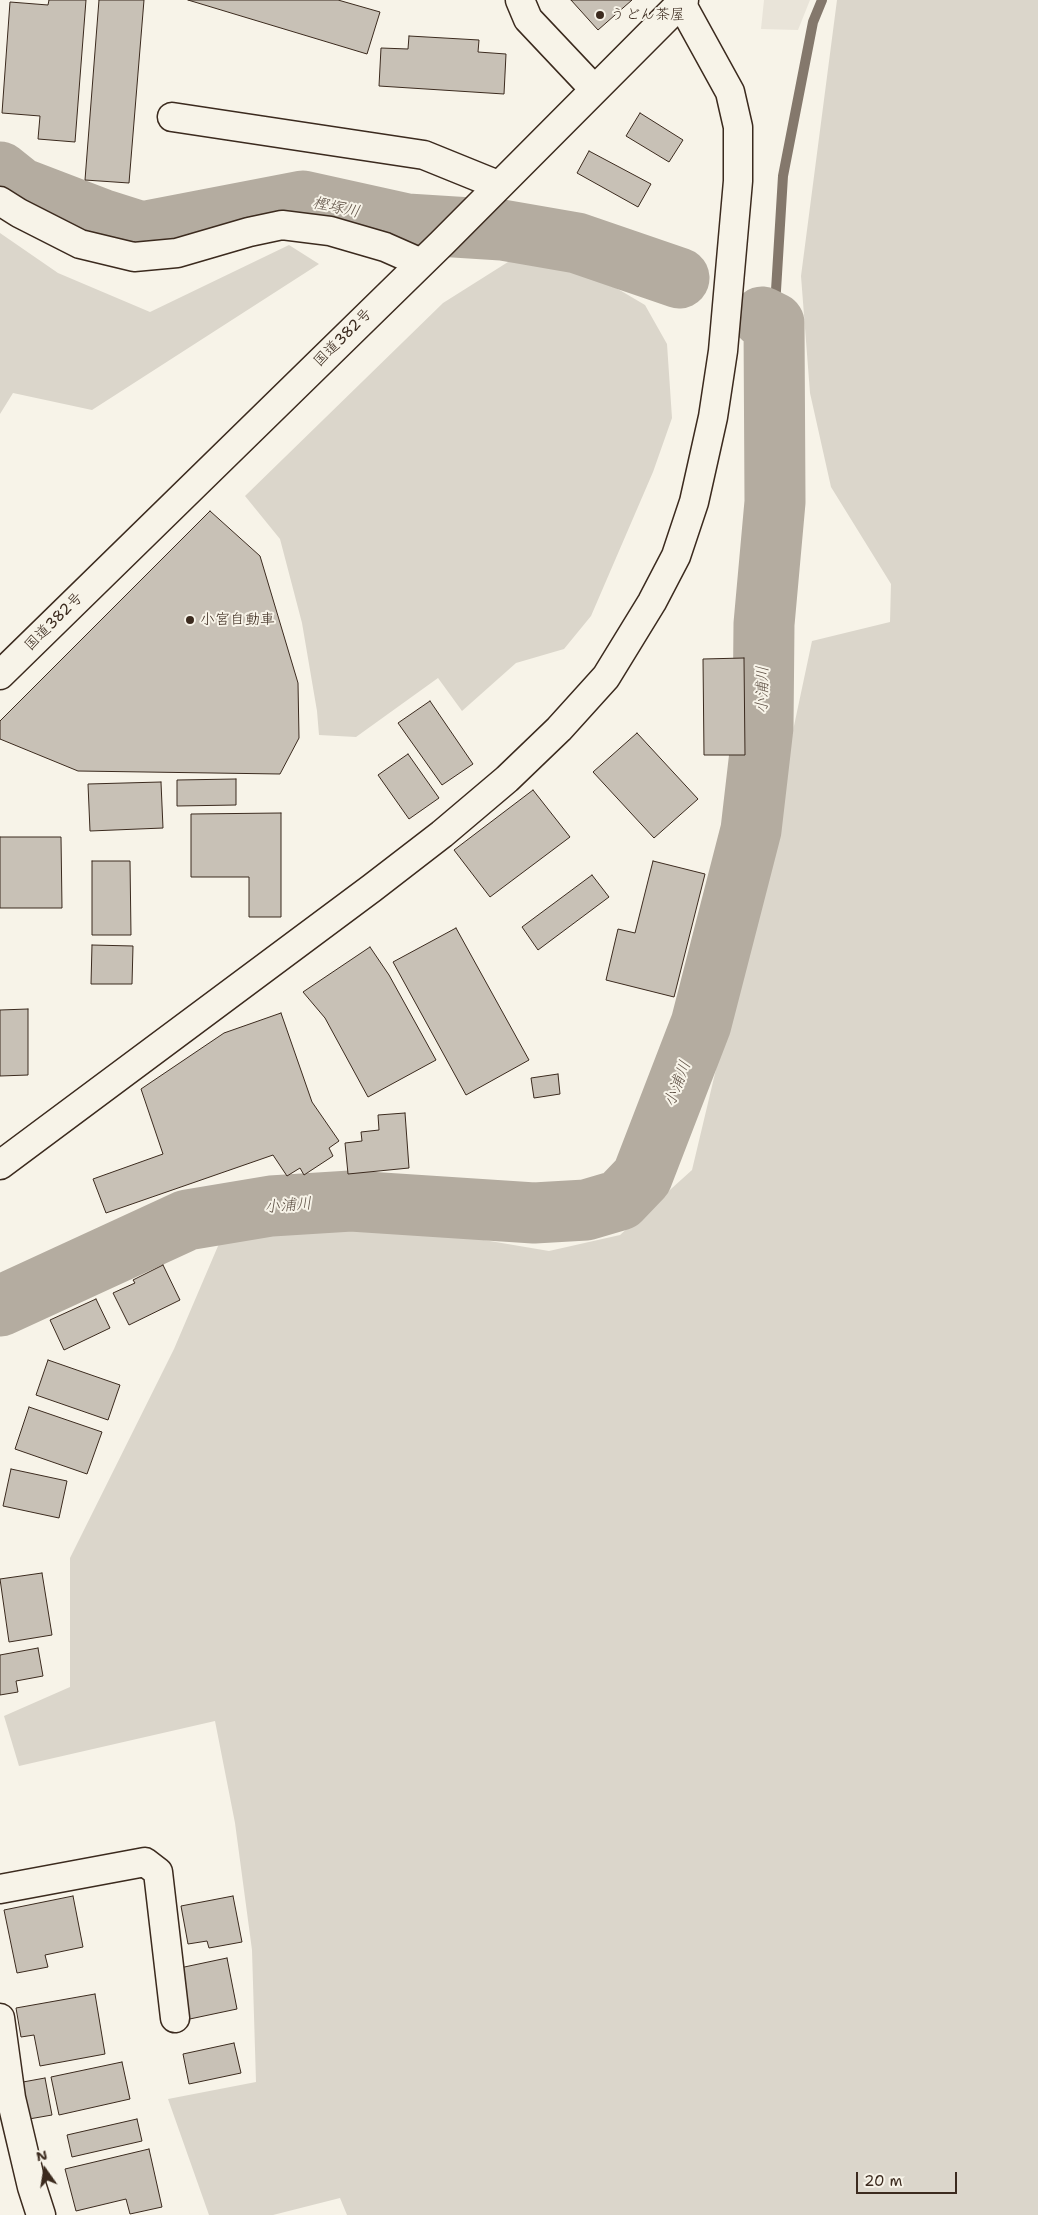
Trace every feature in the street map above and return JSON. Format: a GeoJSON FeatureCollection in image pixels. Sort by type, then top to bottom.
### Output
{"type":"FeatureCollection","features":[{"type":"Feature","properties":{"kind":"main road"},"geometry":{"type":"LineString","coordinates":[[520,0],[528,19],[594,89]]}},
{"type":"Feature","properties":{"kind":"main road"},"geometry":{"type":"LineString","coordinates":[[0,1165],[372,888],[442,834],[507,779],[559,729],[606,677],[652,602],[676,556],[694,502],[713,417],[723,351],[738,181],[738,127],[730,92],[683,2]]}},
{"type":"Feature","properties":{"kind":"main road","name":"国道382号"},"geometry":{"type":"LineString","coordinates":[[0,675],[419,262],[442,243],[683,2]]}},
{"type":"Feature","properties":{"kind":"main road"},"geometry":{"type":"LineString","coordinates":[[172,117],[424,155],[491,192]]}},
{"type":"Feature","properties":{"kind":"main road"},"geometry":{"type":"LineString","coordinates":[[0,201],[19,213],[80,244],[134,257],[177,253],[282,224],[330,231],[385,246],[419,262]]}},
{"type":"Feature","properties":{"kind":"main road"},"geometry":{"type":"LineString","coordinates":[[0,1889],[145,1862],[158,1872],[175,2018]]}},
{"type":"Feature","properties":{"kind":"main road"},"geometry":{"type":"LineString","coordinates":[[0,2018],[11,2098],[32,2188],[41,2215]]}},
{"type":"Feature","properties":{"kind":"shaded area"},"geometry":{"type":"Polygon","coordinates":[[[764,0],[810,0],[798,30],[761,29],[764,0]]]}},
{"type":"Feature","properties":{"kind":"shaded area"},"geometry":{"type":"Polygon","coordinates":[[[837,0],[1038,0],[1038,2215],[347,2215],[340,2198],[273,2215],[209,2215],[168,2099],[256,2082],[252,1950],[235,1823],[215,1721],[19,1766],[4,1716],[70,1687],[70,1558],[174,1349],[221,1239],[268,1228],[389,1224],[549,1251],[620,1235],[692,1170],[763,872],[812,641],[890,622],[891,584],[831,487],[810,393],[801,276],[837,0]]]}},
{"type":"Feature","properties":{"kind":"shaded area"},"geometry":{"type":"Polygon","coordinates":[[[0,233],[58,273],[150,312],[289,245],[319,264],[92,410],[13,393],[0,414],[0,233]]]}},
{"type":"Feature","properties":{"kind":"shaded area"},"geometry":{"type":"Polygon","coordinates":[[[508,262],[572,262],[645,305],[667,344],[672,418],[653,472],[591,616],[564,649],[516,663],[462,711],[438,678],[356,737],[319,735],[317,711],[302,623],[280,539],[245,496],[443,303],[508,262]]]}},
{"type":"Feature","properties":{"kind":"building"},"geometry":{"type":"Polygon","coordinates":[[[49,0],[86,0],[75,142],[38,139],[40,116],[2,113],[10,2],[48,5],[49,0]]]}},
{"type":"Feature","properties":{"kind":"building"},"geometry":{"type":"Polygon","coordinates":[[[99,0],[144,0],[129,183],[85,180],[99,0]]]}},
{"type":"Feature","properties":{"kind":"building"},"geometry":{"type":"Polygon","coordinates":[[[188,0],[338,0],[380,12],[367,54],[188,0]]]}},
{"type":"Feature","properties":{"kind":"building","name":"うどん茶屋"},"geometry":{"type":"Polygon","coordinates":[[[571,0],[632,0],[598,30],[571,0]]]}},
{"type":"Feature","properties":{"kind":"building"},"geometry":{"type":"Polygon","coordinates":[[[409,36],[479,40],[478,52],[506,54],[504,94],[379,86],[381,48],[408,49],[409,36]]]}},
{"type":"Feature","properties":{"kind":"building"},"geometry":{"type":"Polygon","coordinates":[[[640,113],[683,140],[669,162],[626,136],[640,113]]]}},
{"type":"Feature","properties":{"kind":"building"},"geometry":{"type":"Polygon","coordinates":[[[589,151],[651,184],[638,207],[577,173],[589,151]]]}},
{"type":"Feature","properties":{"kind":"building","name":"小宮自動車"},"geometry":{"type":"Polygon","coordinates":[[[210,511],[260,556],[298,683],[299,738],[280,774],[78,771],[0,739],[0,721],[210,511]]]}},
{"type":"Feature","properties":{"kind":"building"},"geometry":{"type":"Polygon","coordinates":[[[744,658],[745,755],[704,755],[703,659],[744,658]]]}},
{"type":"Feature","properties":{"kind":"building"},"geometry":{"type":"Polygon","coordinates":[[[430,701],[473,764],[442,785],[398,723],[430,701]]]}},
{"type":"Feature","properties":{"kind":"building"},"geometry":{"type":"Polygon","coordinates":[[[637,733],[698,799],[654,838],[593,772],[637,733]]]}},
{"type":"Feature","properties":{"kind":"building"},"geometry":{"type":"Polygon","coordinates":[[[408,754],[439,798],[409,819],[378,775],[408,754]]]}},
{"type":"Feature","properties":{"kind":"building"},"geometry":{"type":"Polygon","coordinates":[[[236,779],[236,805],[177,806],[177,780],[236,779]]]}},
{"type":"Feature","properties":{"kind":"building"},"geometry":{"type":"Polygon","coordinates":[[[161,782],[163,828],[90,831],[88,784],[161,782]]]}},
{"type":"Feature","properties":{"kind":"building"},"geometry":{"type":"Polygon","coordinates":[[[533,790],[570,837],[490,897],[454,850],[533,790]]]}},
{"type":"Feature","properties":{"kind":"building"},"geometry":{"type":"Polygon","coordinates":[[[281,813],[281,917],[249,917],[249,877],[191,877],[191,814],[281,813]]]}},
{"type":"Feature","properties":{"kind":"building"},"geometry":{"type":"Polygon","coordinates":[[[0,837],[61,837],[62,908],[0,908],[0,837]]]}},
{"type":"Feature","properties":{"kind":"building"},"geometry":{"type":"Polygon","coordinates":[[[92,861],[130,861],[131,935],[92,935],[92,861]]]}},
{"type":"Feature","properties":{"kind":"building"},"geometry":{"type":"Polygon","coordinates":[[[653,861],[705,874],[674,997],[606,980],[618,929],[635,933],[653,861]]]}},
{"type":"Feature","properties":{"kind":"building"},"geometry":{"type":"Polygon","coordinates":[[[592,875],[609,897],[538,950],[522,927],[592,875]]]}},
{"type":"Feature","properties":{"kind":"building"},"geometry":{"type":"Polygon","coordinates":[[[456,928],[529,1060],[466,1095],[393,962],[456,928]]]}},
{"type":"Feature","properties":{"kind":"building"},"geometry":{"type":"Polygon","coordinates":[[[92,945],[133,946],[132,984],[91,984],[92,945]]]}},
{"type":"Feature","properties":{"kind":"building"},"geometry":{"type":"Polygon","coordinates":[[[370,947],[389,975],[436,1060],[368,1097],[325,1018],[303,992],[370,947]]]}},
{"type":"Feature","properties":{"kind":"building"},"geometry":{"type":"Polygon","coordinates":[[[28,1009],[28,1075],[0,1076],[0,1010],[28,1009]]]}},
{"type":"Feature","properties":{"kind":"building"},"geometry":{"type":"Polygon","coordinates":[[[281,1013],[312,1102],[339,1141],[329,1148],[333,1156],[304,1175],[300,1168],[287,1176],[273,1155],[106,1213],[93,1179],[163,1154],[141,1089],[224,1033],[281,1013]]]}},
{"type":"Feature","properties":{"kind":"building"},"geometry":{"type":"Polygon","coordinates":[[[558,1074],[560,1094],[534,1098],[531,1078],[558,1074]]]}},
{"type":"Feature","properties":{"kind":"building"},"geometry":{"type":"Polygon","coordinates":[[[405,1113],[409,1168],[348,1174],[345,1143],[362,1141],[361,1132],[379,1130],[378,1115],[405,1113]]]}},
{"type":"Feature","properties":{"kind":"building"},"geometry":{"type":"Polygon","coordinates":[[[163,1265],[180,1300],[129,1325],[113,1293],[135,1283],[133,1280],[163,1265]]]}},
{"type":"Feature","properties":{"kind":"building"},"geometry":{"type":"Polygon","coordinates":[[[96,1299],[110,1328],[64,1350],[50,1320],[96,1299]]]}},
{"type":"Feature","properties":{"kind":"building"},"geometry":{"type":"Polygon","coordinates":[[[48,1360],[120,1385],[108,1420],[36,1395],[48,1360]]]}},
{"type":"Feature","properties":{"kind":"building"},"geometry":{"type":"Polygon","coordinates":[[[29,1407],[102,1432],[87,1474],[15,1449],[29,1407]]]}},
{"type":"Feature","properties":{"kind":"building"},"geometry":{"type":"Polygon","coordinates":[[[11,1469],[67,1481],[59,1518],[3,1506],[11,1469]]]}},
{"type":"Feature","properties":{"kind":"building"},"geometry":{"type":"Polygon","coordinates":[[[42,1573],[52,1635],[9,1642],[0,1579],[42,1573]]]}},
{"type":"Feature","properties":{"kind":"building"},"geometry":{"type":"Polygon","coordinates":[[[38,1648],[43,1676],[16,1681],[18,1692],[0,1695],[0,1655],[38,1648]]]}},
{"type":"Feature","properties":{"kind":"building"},"geometry":{"type":"Polygon","coordinates":[[[73,1896],[83,1947],[45,1955],[48,1967],[17,1973],[4,1910],[73,1896]]]}},
{"type":"Feature","properties":{"kind":"building"},"geometry":{"type":"Polygon","coordinates":[[[233,1896],[242,1942],[209,1948],[207,1941],[188,1944],[181,1906],[233,1896]]]}},
{"type":"Feature","properties":{"kind":"building"},"geometry":{"type":"Polygon","coordinates":[[[227,1958],[237,2009],[185,2020],[175,1969],[227,1958]]]}},
{"type":"Feature","properties":{"kind":"building"},"geometry":{"type":"Polygon","coordinates":[[[95,1994],[105,2054],[40,2066],[34,2035],[21,2037],[16,2008],[95,1994]]]}},
{"type":"Feature","properties":{"kind":"building"},"geometry":{"type":"Polygon","coordinates":[[[234,2043],[241,2073],[189,2084],[183,2054],[234,2043]]]}},
{"type":"Feature","properties":{"kind":"building"},"geometry":{"type":"Polygon","coordinates":[[[122,2062],[130,2099],[59,2115],[51,2077],[122,2062]]]}},
{"type":"Feature","properties":{"kind":"building"},"geometry":{"type":"Polygon","coordinates":[[[45,2078],[52,2115],[29,2119],[23,2082],[45,2078]]]}},
{"type":"Feature","properties":{"kind":"building"},"geometry":{"type":"Polygon","coordinates":[[[137,2119],[142,2141],[72,2157],[67,2135],[137,2119]]]}},
{"type":"Feature","properties":{"kind":"building"},"geometry":{"type":"Polygon","coordinates":[[[149,2149],[162,2207],[130,2214],[126,2199],[76,2211],[65,2169],[149,2149]]]}},
{"type":"Feature","properties":{"kind":"waterway"},"geometry":{"type":"LineString","coordinates":[[774,323],[783,176],[813,22],[822,0]]}},
{"type":"Feature","properties":{"kind":"waterway","name":"樫塚川"},"geometry":{"type":"LineString","coordinates":[[0,172],[20,188],[101,219],[142,232],[303,201],[407,224],[502,230],[577,243],[679,278]]}},
{"type":"Feature","properties":{"kind":"waterway","name":"小浦川"},"geometry":{"type":"LineString","coordinates":[[0,1306],[187,1220],[271,1206],[351,1201],[534,1213],[586,1210],[620,1200],[642,1177],[701,1024],[751,830],[763,727],[764,624],[775,502],[774,323],[762,317]]}},
{"type":"Feature","properties":{"kind":"place","name":"うどん茶屋"},"geometry":{"type":"Point","coordinates":[600,15]}},
{"type":"Feature","properties":{"kind":"place","name":"小宮自動車"},"geometry":{"type":"Point","coordinates":[190,620]}}]}
